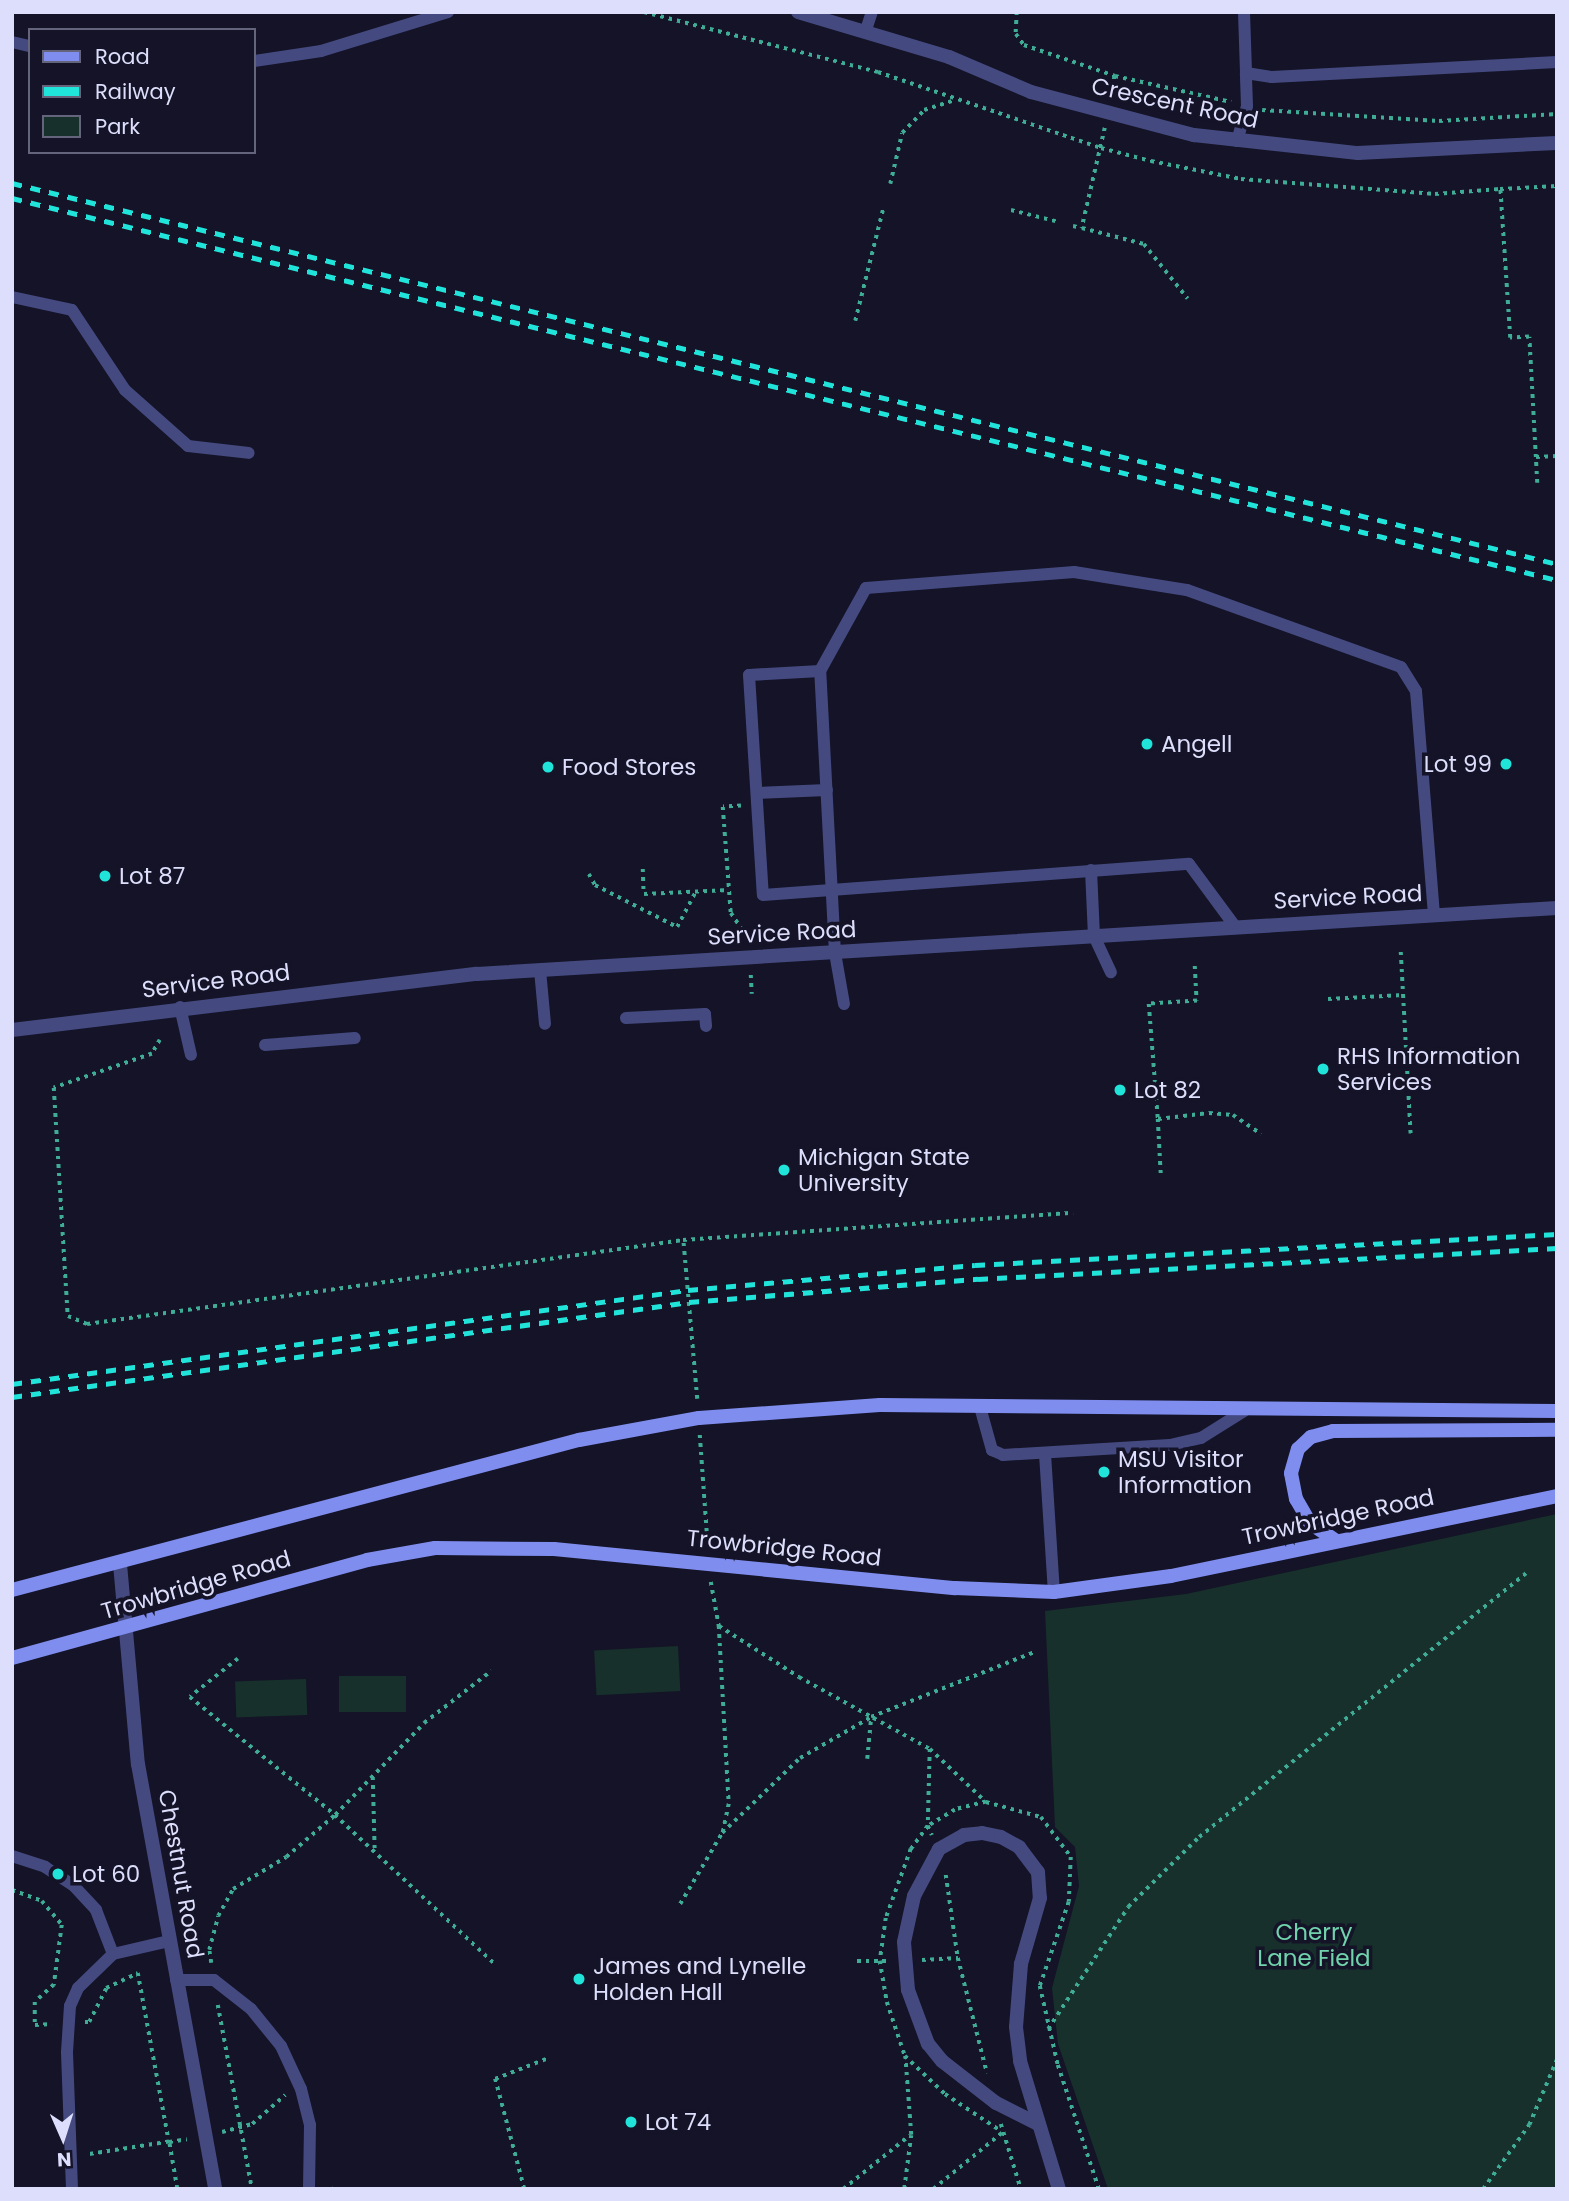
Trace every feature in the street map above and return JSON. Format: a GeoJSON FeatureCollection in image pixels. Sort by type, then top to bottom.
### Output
{"type":"FeatureCollection","features":[{"type":"Feature","properties":{"kind":"street","name":"Crescent Road"},"geometry":{"type":"LineString","coordinates":[[798,12],[866,30],[949,57],[1031,92],[1108,113],[1237,141],[1358,153],[1557,143]]}},
{"type":"Feature","properties":{"kind":"street","name":"Service Road"},"geometry":{"type":"LineString","coordinates":[[12,1030],[180,1007],[540,970],[835,953],[1234,925],[1557,908]]}},
{"type":"Feature","properties":{"kind":"street","name":"Trowbridge Road"},"geometry":{"type":"LineString","coordinates":[[12,1590],[120,1564],[579,1440],[699,1418],[797,1408],[1557,1411]]}},
{"type":"Feature","properties":{"kind":"street"},"geometry":{"type":"LineString","coordinates":[[1335,1540],[1310,1523],[1296,1499],[1291,1473],[1297,1449],[1311,1437],[1333,1431],[1557,1430]]}},
{"type":"Feature","properties":{"kind":"street","name":"Trowbridge Road"},"geometry":{"type":"LineString","coordinates":[[12,1658],[127,1629],[367,1560],[435,1548],[543,1548],[955,1588],[1054,1592],[1171,1576],[1557,1496]]}},
{"type":"Feature","properties":{"kind":"street","name":"Chestnut Road"},"geometry":{"type":"LineString","coordinates":[[120,1564],[138,1764],[215,2189]]}},
{"type":"Feature","properties":{"kind":"street"},"geometry":{"type":"LineString","coordinates":[[1037,2123],[994,2101],[950,2068],[928,2044],[908,1990],[907,1923],[914,1896],[939,1849],[964,1835],[1001,1837],[1019,1847],[1038,1872],[1040,1898],[1021,1964],[1016,2027],[1037,2123],[1059,2189]]}},
{"type":"Feature","properties":{"kind":"lane"},"geometry":{"type":"LineString","coordinates":[[256,61],[321,51],[448,12]]}},
{"type":"Feature","properties":{"kind":"lane"},"geometry":{"type":"LineString","coordinates":[[866,30],[872,12]]}},
{"type":"Feature","properties":{"kind":"lane"},"geometry":{"type":"LineString","coordinates":[[1237,141],[1247,106],[1244,12]]}},
{"type":"Feature","properties":{"kind":"lane"},"geometry":{"type":"LineString","coordinates":[[1246,73],[1272,77],[1557,62]]}},
{"type":"Feature","properties":{"kind":"lane"},"geometry":{"type":"LineString","coordinates":[[12,297],[72,310],[125,390],[188,446],[249,453]]}},
{"type":"Feature","properties":{"kind":"lane"},"geometry":{"type":"LineString","coordinates":[[844,1004],[835,953],[820,671],[866,588],[1074,572],[1187,590],[1401,667],[1416,691],[1434,915]]}},
{"type":"Feature","properties":{"kind":"lane"},"geometry":{"type":"LineString","coordinates":[[820,671],[748,675],[763,895],[832,887],[1189,864],[1234,925]]}},
{"type":"Feature","properties":{"kind":"lane"},"geometry":{"type":"LineString","coordinates":[[757,793],[827,790]]}},
{"type":"Feature","properties":{"kind":"lane"},"geometry":{"type":"LineString","coordinates":[[1091,870],[1094,936],[1111,972]]}},
{"type":"Feature","properties":{"kind":"lane"},"geometry":{"type":"LineString","coordinates":[[540,970],[545,1024]]}},
{"type":"Feature","properties":{"kind":"lane"},"geometry":{"type":"LineString","coordinates":[[180,1007],[191,1055]]}},
{"type":"Feature","properties":{"kind":"lane"},"geometry":{"type":"LineString","coordinates":[[626,1018],[705,1014],[706,1026]]}},
{"type":"Feature","properties":{"kind":"lane"},"geometry":{"type":"LineString","coordinates":[[265,1045],[355,1038]]}},
{"type":"Feature","properties":{"kind":"lane"},"geometry":{"type":"LineString","coordinates":[[980,1407],[992,1450],[1003,1455],[1170,1445],[1201,1438],[1244,1411]]}},
{"type":"Feature","properties":{"kind":"lane"},"geometry":{"type":"LineString","coordinates":[[1045,1454],[1054,1592]]}},
{"type":"Feature","properties":{"kind":"lane"},"geometry":{"type":"LineString","coordinates":[[12,1856],[45,1867],[73,1885],[96,1910],[113,1954]]}},
{"type":"Feature","properties":{"kind":"lane"},"geometry":{"type":"LineString","coordinates":[[72,2189],[68,2023],[78,1988],[113,1954],[169,1941]]}},
{"type":"Feature","properties":{"kind":"lane"},"geometry":{"type":"LineString","coordinates":[[176,1980],[214,1980],[267,2027],[301,2089],[312,2144],[309,2189]]}},
{"type":"Feature","properties":{"kind":"path"},"geometry":{"type":"LineString","coordinates":[[644,12],[878,72],[1101,148],[1241,179],[1435,194],[1557,186]]}},
{"type":"Feature","properties":{"kind":"path"},"geometry":{"type":"LineString","coordinates":[[1017,12],[1016,34],[1024,45],[1115,76],[1247,106],[1358,119],[1439,121],[1557,114]]}},
{"type":"Feature","properties":{"kind":"path"},"geometry":{"type":"LineString","coordinates":[[1082,228],[1115,76]]}},
{"type":"Feature","properties":{"kind":"path"},"geometry":{"type":"LineString","coordinates":[[890,184],[902,133],[924,110],[957,100]]}},
{"type":"Feature","properties":{"kind":"path"},"geometry":{"type":"LineString","coordinates":[[1500,189],[1510,338],[1529,337],[1537,483]]}},
{"type":"Feature","properties":{"kind":"path"},"geometry":{"type":"LineString","coordinates":[[855,321],[883,209]]}},
{"type":"Feature","properties":{"kind":"path"},"geometry":{"type":"LineString","coordinates":[[1011,210],[1059,222]]}},
{"type":"Feature","properties":{"kind":"path"},"geometry":{"type":"LineString","coordinates":[[1073,226],[1144,244],[1188,299]]}},
{"type":"Feature","properties":{"kind":"path"},"geometry":{"type":"LineString","coordinates":[[1536,457],[1557,456]]}},
{"type":"Feature","properties":{"kind":"path"},"geometry":{"type":"LineString","coordinates":[[742,793],[743,806],[723,807],[731,914],[749,940],[752,994]]}},
{"type":"Feature","properties":{"kind":"path"},"geometry":{"type":"LineString","coordinates":[[643,869],[644,894],[729,890]]}},
{"type":"Feature","properties":{"kind":"path"},"geometry":{"type":"LineString","coordinates":[[589,874],[595,884],[677,927],[696,891]]}},
{"type":"Feature","properties":{"kind":"path"},"geometry":{"type":"LineString","coordinates":[[1401,952],[1411,1134]]}},
{"type":"Feature","properties":{"kind":"path"},"geometry":{"type":"LineString","coordinates":[[1161,1174],[1149,1004],[1198,1000],[1195,966]]}},
{"type":"Feature","properties":{"kind":"path"},"geometry":{"type":"LineString","coordinates":[[1328,999],[1403,995]]}},
{"type":"Feature","properties":{"kind":"path"},"geometry":{"type":"LineString","coordinates":[[160,1040],[152,1054],[54,1088],[68,1316],[87,1324],[683,1240],[1073,1213]]}},
{"type":"Feature","properties":{"kind":"path"},"geometry":{"type":"LineString","coordinates":[[1158,1119],[1209,1113],[1233,1115],[1261,1133]]}},
{"type":"Feature","properties":{"kind":"path"},"geometry":{"type":"LineString","coordinates":[[683,1240],[712,1594]]}},
{"type":"Feature","properties":{"kind":"path"},"geometry":{"type":"LineString","coordinates":[[1048,2029],[1128,1906],[1199,1837],[1529,1571]]}},
{"type":"Feature","properties":{"kind":"path"},"geometry":{"type":"LineString","coordinates":[[719,1626],[729,1804],[722,1833]]}},
{"type":"Feature","properties":{"kind":"path"},"geometry":{"type":"LineString","coordinates":[[680,1904],[722,1833],[800,1758],[871,1717],[1034,1652]]}},
{"type":"Feature","properties":{"kind":"path"},"geometry":{"type":"LineString","coordinates":[[238,1660],[190,1697],[335,1815],[497,1966]]}},
{"type":"Feature","properties":{"kind":"path"},"geometry":{"type":"LineString","coordinates":[[252,2189],[209,1950],[218,1916],[233,1889],[286,1857],[335,1815],[424,1723],[491,1671]]}},
{"type":"Feature","properties":{"kind":"path"},"geometry":{"type":"LineString","coordinates":[[867,1759],[871,1717]]}},
{"type":"Feature","properties":{"kind":"path"},"geometry":{"type":"LineString","coordinates":[[930,1749],[928,1826],[939,1849],[958,1958],[994,2101],[1021,2189]]}},
{"type":"Feature","properties":{"kind":"path"},"geometry":{"type":"LineString","coordinates":[[373,1776],[375,1852]]}},
{"type":"Feature","properties":{"kind":"path"},"geometry":{"type":"LineString","coordinates":[[12,1890],[42,1901],[62,1924],[57,1938],[59,1970],[54,1985],[35,2002],[35,2025],[89,2022],[106,1988],[138,1973],[177,2189]]}},
{"type":"Feature","properties":{"kind":"path"},"geometry":{"type":"LineString","coordinates":[[904,2189],[911,2135],[905,2056]]}},
{"type":"Feature","properties":{"kind":"path"},"geometry":{"type":"LineString","coordinates":[[524,2189],[495,2079],[546,2059]]}},
{"type":"Feature","properties":{"kind":"path"},"geometry":{"type":"LineString","coordinates":[[1483,2189],[1529,2125],[1557,2059]]}},
{"type":"Feature","properties":{"kind":"path"},"geometry":{"type":"LineString","coordinates":[[71,2155],[96,2156],[241,2129],[252,2124],[277,2098],[301,2089]]}},
{"type":"Feature","properties":{"kind":"path"},"geometry":{"type":"LineString","coordinates":[[933,2189],[1003,2132]]}},
{"type":"Feature","properties":{"kind":"path"},"geometry":{"type":"LineString","coordinates":[[844,2189],[911,2135]]}},
{"type":"Feature","properties":{"kind":"green space","name":"Cherry Lane Field"},"geometry":{"type":"Polygon","coordinates":[[[1557,1514],[1557,2189],[1108,2189],[1058,2044],[1052,1988],[1079,1886],[1075,1847],[1055,1827],[1045,1611],[1186,1594],[1557,1514]]]}},
{"type":"Feature","properties":{"kind":"green space"},"geometry":{"type":"Polygon","coordinates":[[[678,1646],[680,1691],[596,1695],[594,1650],[678,1646]]]}},
{"type":"Feature","properties":{"kind":"green space"},"geometry":{"type":"Polygon","coordinates":[[[339,1676],[406,1676],[406,1712],[339,1712],[339,1676]]]}},
{"type":"Feature","properties":{"kind":"green space"},"geometry":{"type":"Polygon","coordinates":[[[306,1679],[307,1715],[236,1717],[235,1681],[306,1679]]]}},
{"type":"Feature","properties":{"kind":"railway"},"geometry":{"type":"LineString","coordinates":[[12,183],[1557,564]]}},
{"type":"Feature","properties":{"kind":"railway"},"geometry":{"type":"LineString","coordinates":[[12,198],[1557,580]]}},
{"type":"Feature","properties":{"kind":"railway"},"geometry":{"type":"LineString","coordinates":[[12,1384],[688,1290],[975,1265],[1557,1234]]}},
{"type":"Feature","properties":{"kind":"railway"},"geometry":{"type":"LineString","coordinates":[[12,1397],[689,1302],[978,1279],[1557,1248]]}},
{"type":"Feature","properties":{"kind":"place","name":"Angell"},"geometry":{"type":"Point","coordinates":[1147,744]}},
{"type":"Feature","properties":{"kind":"place","name":"Lot 99"},"geometry":{"type":"Point","coordinates":[1506,764]}},
{"type":"Feature","properties":{"kind":"place","name":"Food Stores"},"geometry":{"type":"Point","coordinates":[548,767]}},
{"type":"Feature","properties":{"kind":"place","name":"Lot 87"},"geometry":{"type":"Point","coordinates":[105,876]}},
{"type":"Feature","properties":{"kind":"place","name":"RHS Information Services"},"geometry":{"type":"Point","coordinates":[1323,1069]}},
{"type":"Feature","properties":{"kind":"place","name":"Lot 82"},"geometry":{"type":"Point","coordinates":[1120,1090]}},
{"type":"Feature","properties":{"kind":"place","name":"Michigan State University"},"geometry":{"type":"Point","coordinates":[784,1170]}},
{"type":"Feature","properties":{"kind":"place","name":"MSU Visitor Information"},"geometry":{"type":"Point","coordinates":[1104,1472]}},
{"type":"Feature","properties":{"kind":"place","name":"Lot 60"},"geometry":{"type":"Point","coordinates":[58,1874]}},
{"type":"Feature","properties":{"kind":"place","name":"James and Lynelle Holden Hall"},"geometry":{"type":"Point","coordinates":[579,1979]}},
{"type":"Feature","properties":{"kind":"place","name":"Lot 74"},"geometry":{"type":"Point","coordinates":[631,2122]}}]}
